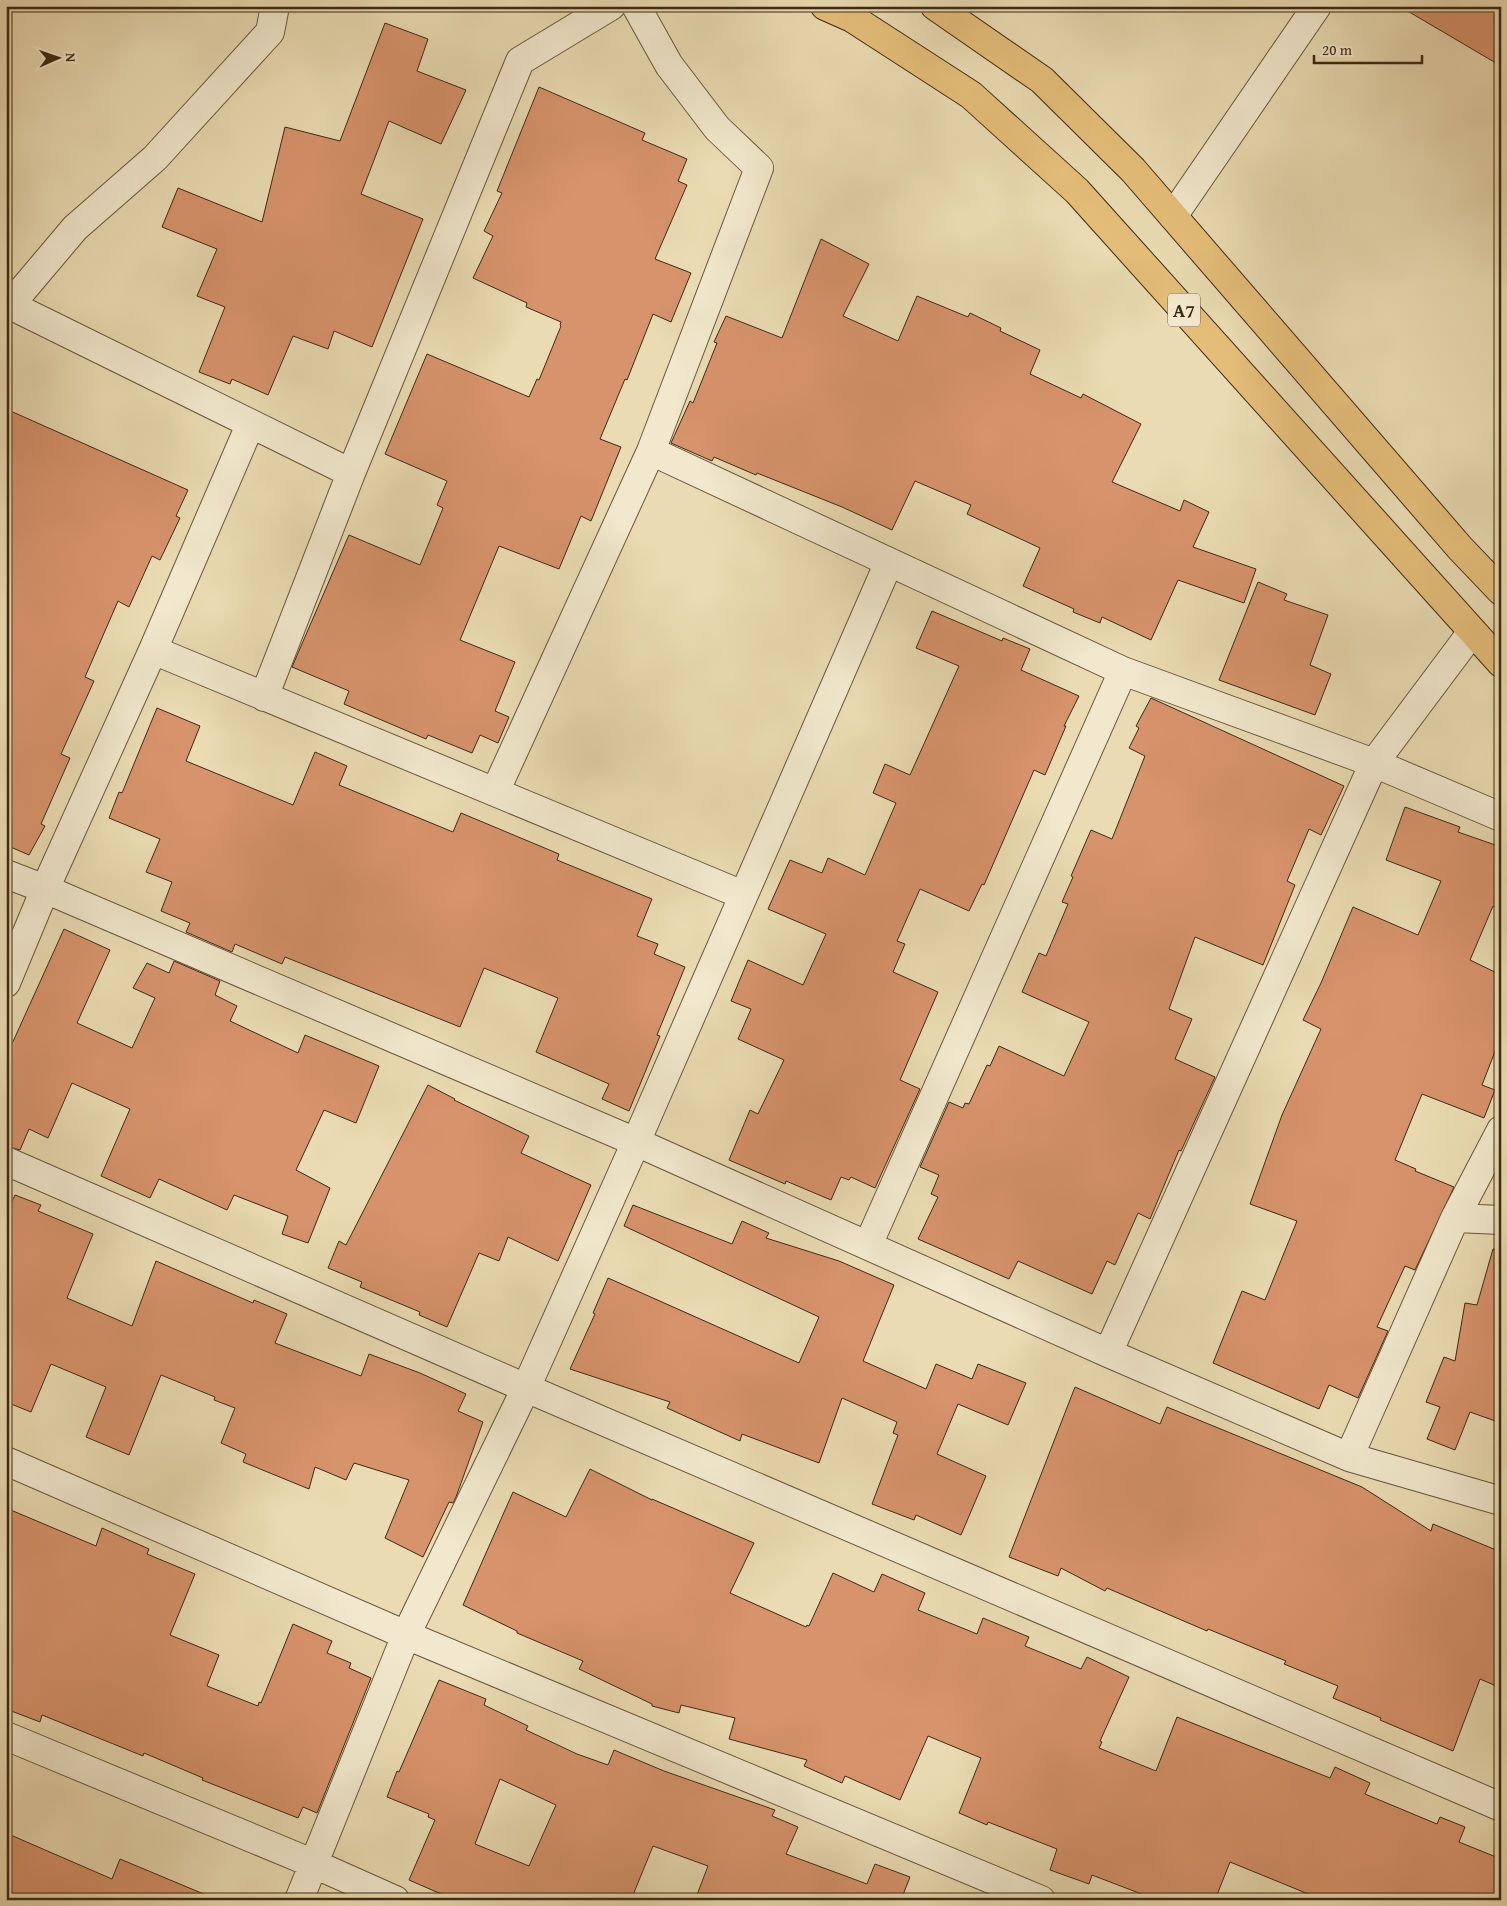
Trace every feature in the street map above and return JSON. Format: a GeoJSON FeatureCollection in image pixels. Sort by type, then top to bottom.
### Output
{"type":"FeatureCollection","features":[{"type":"Feature","properties":{"kind":"highway","name":"A7"},"geometry":{"type":"LineString","coordinates":[[825,6],[852,18],[971,95],[1077,191],[1501,663]]}},
{"type":"Feature","properties":{"kind":"highway","name":"A7"},"geometry":{"type":"LineString","coordinates":[[936,6],[1042,80],[1133,170],[1441,526],[1501,591]]}},
{"type":"Feature","properties":{"kind":"street"},"geometry":{"type":"LineString","coordinates":[[275,6],[270,32],[155,158],[75,228],[7,307],[351,473]]}},
{"type":"Feature","properties":{"kind":"street"},"geometry":{"type":"LineString","coordinates":[[264,697],[351,473],[520,61],[611,6]]}},
{"type":"Feature","properties":{"kind":"street"},"geometry":{"type":"LineString","coordinates":[[495,792],[651,450],[759,168],[717,128],[668,65],[636,6]]}},
{"type":"Feature","properties":{"kind":"street"},"geometry":{"type":"LineString","coordinates":[[1173,216],[1318,6]]}},
{"type":"Feature","properties":{"kind":"street"},"geometry":{"type":"LineString","coordinates":[[6,983],[45,888],[153,650],[250,425]]}},
{"type":"Feature","properties":{"kind":"street"},"geometry":{"type":"LineString","coordinates":[[651,450],[1123,672],[1374,763],[1501,817]]}},
{"type":"Feature","properties":{"kind":"street"},"geometry":{"type":"LineString","coordinates":[[299,1900],[312,1863],[406,1635],[526,1388],[636,1142],[888,562]]}},
{"type":"Feature","properties":{"kind":"street"},"geometry":{"type":"LineString","coordinates":[[1108,1353],[1374,763],[1472,632]]}},
{"type":"Feature","properties":{"kind":"street"},"geometry":{"type":"LineString","coordinates":[[153,650],[743,895]]}},
{"type":"Feature","properties":{"kind":"street"},"geometry":{"type":"LineString","coordinates":[[868,1245],[1123,672]]}},
{"type":"Feature","properties":{"kind":"street"},"geometry":{"type":"LineString","coordinates":[[6,874],[45,888],[636,1142],[1108,1353],[1349,1457],[1501,1501]]}},
{"type":"Feature","properties":{"kind":"street"},"geometry":{"type":"LineString","coordinates":[[1349,1457],[1455,1218],[1501,1130]]}},
{"type":"Feature","properties":{"kind":"street"},"geometry":{"type":"LineString","coordinates":[[6,1161],[526,1388],[1501,1807]]}},
{"type":"Feature","properties":{"kind":"street"},"geometry":{"type":"LineString","coordinates":[[1455,1218],[1501,1220]]}},
{"type":"Feature","properties":{"kind":"street"},"geometry":{"type":"LineString","coordinates":[[6,1461],[406,1635],[1041,1900]]}},
{"type":"Feature","properties":{"kind":"street"},"geometry":{"type":"LineString","coordinates":[[6,1736],[312,1863],[395,1900]]}},
{"type":"Feature","properties":{"kind":"building"},"geometry":{"type":"Polygon","coordinates":[[[1399,6],[1501,6],[1501,66],[1399,6]]]}},
{"type":"Feature","properties":{"kind":"building"},"geometry":{"type":"Polygon","coordinates":[[[385,23],[428,39],[417,71],[466,90],[441,144],[389,121],[361,194],[423,219],[372,347],[334,331],[328,349],[293,336],[268,395],[232,379],[230,384],[199,372],[225,307],[197,296],[217,249],[162,227],[178,188],[262,222],[285,127],[340,141],[385,23]]]}},
{"type":"Feature","properties":{"kind":"building"},"geometry":{"type":"Polygon","coordinates":[[[539,87],[645,133],[642,140],[687,159],[678,181],[687,185],[655,259],[691,273],[671,322],[653,314],[627,380],[625,379],[600,439],[621,447],[591,521],[581,516],[559,569],[499,546],[460,640],[515,662],[495,711],[509,717],[498,743],[480,735],[472,753],[428,735],[426,739],[344,704],[349,691],[292,667],[349,535],[420,565],[443,508],[437,505],[447,481],[385,454],[427,354],[529,397],[537,379],[539,380],[561,322],[526,307],[527,303],[473,278],[493,236],[484,231],[502,193],[497,191],[539,87]]]}},
{"type":"Feature","properties":{"kind":"building"},"geometry":{"type":"Polygon","coordinates":[[[821,239],[869,264],[843,316],[898,341],[917,296],[968,317],[970,313],[1001,328],[1000,331],[1040,350],[1030,374],[1081,398],[1083,394],[1141,424],[1112,482],[1180,511],[1184,500],[1209,512],[1193,547],[1256,569],[1244,603],[1178,580],[1151,640],[1102,617],[1100,623],[1073,612],[1074,609],[1023,586],[1040,548],[967,514],[971,505],[915,481],[892,530],[842,507],[757,473],[756,475],[714,457],[712,461],[671,443],[690,401],[693,403],[717,343],[714,342],[726,316],[782,338],[821,239]]]}},
{"type":"Feature","properties":{"kind":"building"},"geometry":{"type":"Polygon","coordinates":[[[6,409],[188,490],[176,516],[180,518],[160,560],[152,556],[129,607],[118,601],[85,677],[94,681],[61,754],[70,758],[41,824],[45,826],[29,855],[6,845],[6,409]]]}},
{"type":"Feature","properties":{"kind":"building"},"geometry":{"type":"Polygon","coordinates":[[[1258,582],[1287,594],[1284,600],[1328,615],[1310,665],[1331,674],[1315,715],[1219,680],[1258,582]]]}},
{"type":"Feature","properties":{"kind":"building"},"geometry":{"type":"Polygon","coordinates":[[[932,611],[1002,641],[1003,638],[1030,649],[1021,670],[1079,696],[1064,726],[1066,726],[1045,775],[1034,770],[984,885],[982,884],[969,911],[920,889],[897,941],[905,944],[893,972],[938,992],[900,1080],[920,1089],[875,1188],[851,1177],[849,1180],[841,1177],[831,1200],[786,1181],[785,1184],[729,1160],[750,1110],[758,1114],[784,1060],[738,1039],[751,1009],[731,1001],[748,960],[803,985],[826,934],[768,909],[790,860],[822,873],[828,858],[865,875],[896,803],[873,793],[885,764],[910,775],[959,666],[916,648],[932,611]]]}},
{"type":"Feature","properties":{"kind":"building"},"geometry":{"type":"Polygon","coordinates":[[[1151,698],[1344,786],[1321,835],[1309,829],[1287,881],[1295,885],[1263,965],[1195,937],[1169,1009],[1192,1019],[1175,1059],[1215,1077],[1181,1151],[1179,1150],[1150,1219],[1138,1213],[1115,1265],[1107,1261],[1092,1294],[1018,1261],[1009,1279],[918,1239],[938,1197],[931,1194],[939,1175],[920,1167],[949,1102],[963,1108],[965,1103],[969,1104],[987,1065],[990,1066],[999,1046],[1064,1076],[1089,1022],[1022,992],[1039,953],[1046,956],[1068,904],[1062,902],[1073,877],[1071,876],[1091,830],[1112,839],[1145,756],[1129,748],[1139,728],[1136,726],[1151,698]]]}},
{"type":"Feature","properties":{"kind":"building"},"geometry":{"type":"Polygon","coordinates":[[[157,708],[200,726],[186,761],[293,805],[315,752],[347,766],[339,785],[453,832],[461,813],[559,854],[557,860],[652,899],[637,936],[658,944],[654,954],[685,967],[657,1035],[660,1036],[629,1111],[602,1099],[609,1084],[536,1052],[558,998],[484,968],[460,1027],[285,957],[282,964],[235,944],[232,952],[186,932],[190,923],[161,911],[172,882],[146,872],[160,839],[109,818],[119,792],[122,793],[157,708]]]}},
{"type":"Feature","properties":{"kind":"building"},"geometry":{"type":"Polygon","coordinates":[[[1405,807],[1460,827],[1458,832],[1501,847],[1501,909],[1493,906],[1470,960],[1501,975],[1501,1036],[1482,1085],[1495,1090],[1484,1118],[1422,1094],[1395,1160],[1416,1169],[1415,1171],[1454,1187],[1415,1270],[1405,1266],[1377,1327],[1388,1331],[1358,1398],[1329,1385],[1319,1409],[1213,1363],[1242,1291],[1265,1300],[1297,1221],[1250,1204],[1282,1115],[1321,1029],[1303,1020],[1353,907],[1418,935],[1441,881],[1386,860],[1405,807]]]}},
{"type":"Feature","properties":{"kind":"building"},"geometry":{"type":"Polygon","coordinates":[[[64,929],[110,950],[77,1023],[132,1048],[155,998],[133,988],[147,963],[169,973],[174,961],[220,981],[215,995],[237,1006],[230,1021],[298,1053],[305,1035],[379,1066],[356,1123],[324,1110],[296,1170],[330,1188],[308,1243],[282,1234],[288,1216],[234,1195],[227,1210],[159,1179],[150,1198],[101,1176],[130,1109],[72,1083],[48,1138],[29,1129],[20,1150],[6,1146],[6,1057],[64,929]]]}},
{"type":"Feature","properties":{"kind":"building"},"geometry":{"type":"Polygon","coordinates":[[[428,1085],[454,1100],[529,1136],[521,1153],[591,1185],[558,1261],[508,1237],[499,1261],[479,1253],[447,1327],[419,1315],[420,1312],[360,1287],[362,1282],[328,1268],[339,1241],[346,1245],[428,1085]]]}},
{"type":"Feature","properties":{"kind":"building"},"geometry":{"type":"Polygon","coordinates":[[[15,1195],[41,1205],[38,1211],[93,1234],[67,1298],[132,1326],[156,1261],[253,1303],[254,1300],[287,1314],[275,1343],[361,1376],[369,1354],[420,1373],[466,1394],[458,1411],[483,1422],[456,1497],[453,1503],[449,1502],[423,1557],[385,1538],[409,1480],[354,1463],[346,1480],[315,1467],[309,1489],[243,1462],[246,1454],[221,1443],[235,1408],[214,1400],[215,1397],[161,1375],[129,1455],[86,1437],[106,1387],[51,1364],[31,1412],[6,1402],[6,1214],[15,1195]]]}},
{"type":"Feature","properties":{"kind":"building"},"geometry":{"type":"Polygon","coordinates":[[[633,1205],[732,1244],[742,1221],[769,1233],[766,1238],[839,1261],[894,1285],[863,1361],[926,1389],[936,1364],[972,1379],[978,1364],[1026,1383],[1008,1425],[958,1404],[937,1454],[986,1476],[961,1535],[916,1515],[914,1520],[872,1504],[898,1435],[893,1433],[897,1422],[842,1398],[819,1463],[742,1434],[740,1441],[667,1408],[670,1402],[570,1369],[595,1314],[593,1313],[608,1278],[799,1363],[819,1317],[624,1226],[633,1205]]]}},
{"type":"Feature","properties":{"kind":"building"},"geometry":{"type":"Polygon","coordinates":[[[1493,1249],[1501,1250],[1501,1423],[1470,1412],[1455,1450],[1427,1439],[1440,1407],[1426,1402],[1444,1357],[1455,1361],[1465,1303],[1477,1305],[1493,1249]]]}},
{"type":"Feature","properties":{"kind":"building"},"geometry":{"type":"Polygon","coordinates":[[[1075,1387],[1160,1424],[1167,1407],[1362,1487],[1431,1531],[1433,1524],[1501,1552],[1501,1688],[1480,1679],[1453,1751],[1333,1698],[1338,1686],[1284,1664],[1286,1661],[1208,1629],[1207,1631],[1107,1588],[1105,1591],[1061,1568],[1058,1576],[1009,1557],[1075,1387]]]}},
{"type":"Feature","properties":{"kind":"building"},"geometry":{"type":"Polygon","coordinates":[[[590,1469],[652,1500],[754,1543],[730,1593],[806,1627],[807,1625],[809,1626],[833,1573],[874,1592],[882,1574],[925,1593],[918,1610],[977,1634],[983,1618],[1029,1637],[1025,1646],[1081,1669],[1087,1657],[1129,1677],[1100,1741],[1102,1742],[1099,1748],[1156,1771],[1177,1717],[1330,1778],[1335,1767],[1370,1783],[1365,1794],[1437,1824],[1440,1817],[1465,1827],[1459,1842],[1501,1859],[1501,1900],[1323,1900],[1230,1862],[1215,1900],[1157,1900],[1092,1875],[1089,1884],[1050,1870],[1057,1849],[988,1822],[987,1825],[959,1813],[981,1758],[928,1736],[900,1800],[845,1776],[842,1783],[804,1766],[807,1760],[729,1739],[735,1718],[681,1705],[679,1713],[652,1706],[652,1704],[579,1669],[583,1661],[517,1633],[517,1631],[463,1605],[513,1492],[566,1517],[590,1469]]]}},
{"type":"Feature","properties":{"kind":"building"},"geometry":{"type":"Polygon","coordinates":[[[6,1508],[96,1546],[102,1528],[149,1549],[147,1554],[195,1574],[170,1635],[219,1655],[207,1686],[258,1706],[259,1702],[261,1703],[293,1624],[332,1641],[327,1653],[351,1663],[349,1668],[371,1678],[317,1813],[303,1807],[298,1818],[202,1780],[203,1778],[144,1753],[143,1756],[42,1715],[40,1722],[6,1709],[6,1508]]]}},
{"type":"Feature","properties":{"kind":"building"},"geometry":{"type":"Polygon","coordinates":[[[439,1680],[486,1699],[484,1705],[528,1726],[526,1730],[577,1754],[608,1765],[614,1750],[664,1771],[775,1810],[772,1816],[798,1827],[786,1854],[867,1884],[875,1864],[910,1877],[901,1900],[695,1900],[708,1866],[653,1846],[631,1900],[455,1900],[409,1880],[435,1820],[428,1817],[429,1814],[387,1797],[397,1771],[399,1772],[439,1680]],[[500,1779],[475,1844],[529,1866],[556,1805],[500,1779]]]}},
{"type":"Feature","properties":{"kind":"building"},"geometry":{"type":"Polygon","coordinates":[[[6,1833],[112,1879],[120,1859],[218,1900],[6,1900],[6,1833]]]}}]}
